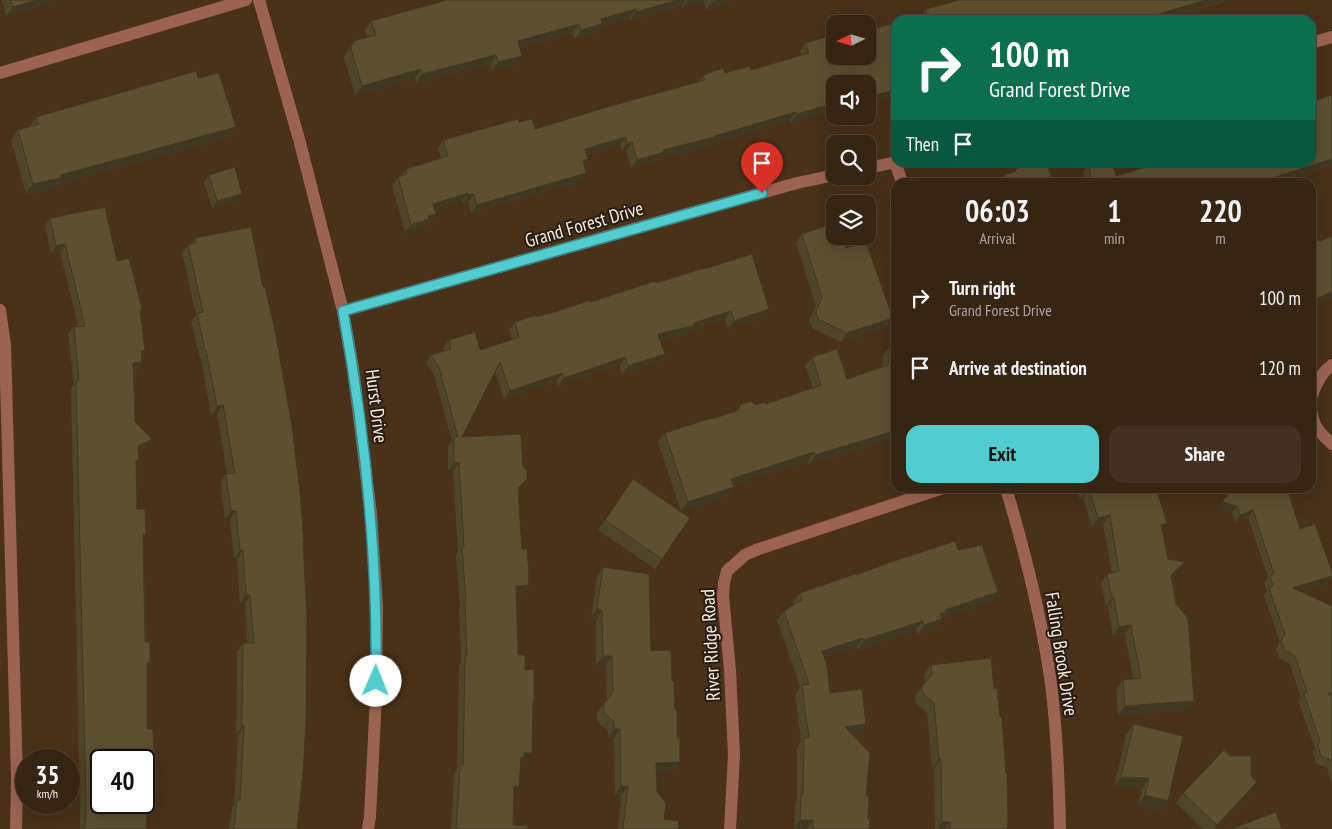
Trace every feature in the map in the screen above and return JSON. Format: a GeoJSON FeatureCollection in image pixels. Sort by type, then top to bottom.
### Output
{"type":"FeatureCollection","features":[{"type":"Feature","properties":{"kind":"street"},"geometry":{"type":"LineString","coordinates":[[0,72],[246,0]]}},
{"type":"Feature","properties":{"kind":"street","name":"Hurst Drive"},"geometry":{"type":"LineString","coordinates":[[258,0],[299,139],[343,311],[363,441],[371,514],[377,606],[376,697],[368,829]]}},
{"type":"Feature","properties":{"kind":"street"},"geometry":{"type":"LineString","coordinates":[[1316,41],[1332,37]]}},
{"type":"Feature","properties":{"kind":"street"},"geometry":{"type":"LineString","coordinates":[[876,166],[891,163]]}},
{"type":"Feature","properties":{"kind":"street","name":"Grand Forest Drive"},"geometry":{"type":"LineString","coordinates":[[343,311],[797,183],[826,177]]}},
{"type":"Feature","properties":{"kind":"street"},"geometry":{"type":"LineString","coordinates":[[0,310],[5,345],[17,778],[16,829]]}},
{"type":"Feature","properties":{"kind":"street"},"geometry":{"type":"LineString","coordinates":[[1316,385],[1324,372],[1332,365]]}},
{"type":"Feature","properties":{"kind":"street"},"geometry":{"type":"LineString","coordinates":[[1316,426],[1332,444]]}},
{"type":"Feature","properties":{"kind":"street","name":"River Ridge Road"},"geometry":{"type":"LineString","coordinates":[[730,829],[734,755],[730,670],[723,596],[724,583],[728,571],[745,555],[756,550],[927,493]]}},
{"type":"Feature","properties":{"kind":"street","name":"Falling Brook Drive"},"geometry":{"type":"LineString","coordinates":[[1007,493],[1022,544],[1041,625],[1051,684],[1059,786],[1060,829]]}},
{"type":"Feature","properties":{"kind":"building"},"geometry":{"type":"Polygon","coordinates":[[[10,0],[38,0],[13,7],[10,0]]]}},
{"type":"Feature","properties":{"kind":"building"},"geometry":{"type":"Polygon","coordinates":[[[447,0],[678,0],[636,12],[636,9],[601,19],[602,24],[581,30],[579,24],[518,41],[522,56],[498,62],[496,55],[422,74],[421,69],[362,86],[351,48],[354,41],[376,35],[371,21],[447,0]]]}},
{"type":"Feature","properties":{"kind":"building"},"geometry":{"type":"Polygon","coordinates":[[[959,0],[1206,0],[1156,15],[920,15],[927,13],[926,9],[959,0]]]}},
{"type":"Feature","properties":{"kind":"building"},"geometry":{"type":"Polygon","coordinates":[[[891,24],[891,91],[876,95],[876,75],[826,75],[826,106],[797,114],[796,112],[715,137],[663,150],[664,152],[637,160],[632,142],[627,143],[626,137],[585,149],[588,159],[583,161],[586,173],[477,205],[474,194],[468,195],[468,193],[433,204],[436,214],[428,216],[429,219],[411,225],[398,177],[407,174],[406,169],[448,156],[443,140],[518,119],[519,122],[532,119],[535,129],[705,80],[703,75],[723,68],[725,73],[750,66],[751,70],[809,53],[806,43],[826,37],[826,65],[876,65],[876,28],[891,24]]]}},
{"type":"Feature","properties":{"kind":"building"},"geometry":{"type":"Polygon","coordinates":[[[196,71],[198,78],[219,73],[236,127],[61,175],[61,178],[33,184],[18,130],[39,124],[36,117],[196,71]]]}},
{"type":"Feature","properties":{"kind":"building"},"geometry":{"type":"Polygon","coordinates":[[[1332,95],[1332,159],[1316,164],[1316,100],[1332,95]]]}},
{"type":"Feature","properties":{"kind":"building"},"geometry":{"type":"Polygon","coordinates":[[[235,167],[242,194],[217,201],[209,175],[235,167]]]}},
{"type":"Feature","properties":{"kind":"building"},"geometry":{"type":"Polygon","coordinates":[[[1021,167],[1048,167],[1052,178],[1005,178],[1004,175],[1016,171],[1015,169],[1021,167]]]}},
{"type":"Feature","properties":{"kind":"building"},"geometry":{"type":"Polygon","coordinates":[[[1089,167],[1113,167],[1116,176],[1145,167],[1307,167],[1272,178],[1092,178],[1089,167]]]}},
{"type":"Feature","properties":{"kind":"building"},"geometry":{"type":"Polygon","coordinates":[[[105,207],[117,261],[129,258],[142,309],[140,310],[145,350],[141,351],[142,362],[133,363],[135,422],[152,439],[138,446],[139,460],[136,460],[137,509],[145,509],[146,534],[143,534],[145,642],[150,642],[150,663],[147,663],[147,729],[153,729],[154,749],[90,749],[90,814],[147,814],[146,829],[85,829],[86,800],[76,381],[79,381],[74,327],[85,326],[65,244],[56,246],[50,218],[105,207]]]}},
{"type":"Feature","properties":{"kind":"building"},"geometry":{"type":"Polygon","coordinates":[[[826,226],[826,245],[845,245],[846,248],[856,245],[867,245],[891,312],[891,319],[847,333],[818,319],[816,312],[822,297],[802,234],[826,226]]]}},
{"type":"Feature","properties":{"kind":"building"},"geometry":{"type":"Polygon","coordinates":[[[251,227],[263,287],[265,287],[275,330],[292,426],[304,542],[307,617],[306,722],[297,829],[234,829],[237,800],[240,800],[244,726],[242,726],[243,643],[254,643],[250,595],[246,595],[243,550],[240,551],[236,511],[231,511],[226,474],[235,473],[223,405],[217,406],[197,313],[203,312],[188,245],[196,243],[195,238],[251,227]]]}},
{"type":"Feature","properties":{"kind":"building"},"geometry":{"type":"Polygon","coordinates":[[[1332,236],[1332,292],[1316,299],[1316,239],[1320,241],[1332,236]]]}},
{"type":"Feature","properties":{"kind":"building"},"geometry":{"type":"Polygon","coordinates":[[[752,254],[769,309],[734,321],[731,311],[694,323],[693,326],[658,334],[665,354],[628,366],[625,357],[564,378],[562,373],[510,391],[500,362],[462,437],[521,434],[523,467],[527,470],[527,479],[518,488],[522,549],[527,549],[529,585],[516,586],[518,655],[525,655],[525,670],[534,669],[534,701],[532,753],[524,753],[524,758],[521,757],[519,787],[514,786],[513,825],[528,826],[528,829],[456,829],[460,765],[463,765],[465,656],[467,656],[462,547],[464,547],[459,463],[454,463],[454,437],[458,437],[439,367],[431,355],[451,349],[449,340],[475,332],[480,350],[519,337],[515,322],[536,315],[537,317],[558,311],[590,300],[591,302],[655,281],[656,283],[752,254]]]}},
{"type":"Feature","properties":{"kind":"building"},"geometry":{"type":"Polygon","coordinates":[[[890,346],[891,432],[815,455],[814,452],[731,479],[734,487],[688,502],[665,433],[739,410],[740,405],[751,401],[755,405],[765,402],[766,404],[821,385],[812,357],[837,349],[847,379],[888,365],[890,346]]]}},
{"type":"Feature","properties":{"kind":"building"},"geometry":{"type":"Polygon","coordinates":[[[633,479],[690,518],[662,559],[605,520],[633,479]]]}},
{"type":"Feature","properties":{"kind":"building"},"geometry":{"type":"Polygon","coordinates":[[[1090,493],[1158,493],[1167,523],[1161,525],[1168,559],[1185,562],[1171,575],[1176,604],[1188,618],[1194,701],[1125,706],[1123,680],[1141,678],[1131,625],[1119,627],[1114,598],[1112,598],[1107,574],[1119,571],[1110,515],[1098,518],[1090,493]]]}},
{"type":"Feature","properties":{"kind":"building"},"geometry":{"type":"Polygon","coordinates":[[[1230,493],[1289,493],[1300,529],[1315,524],[1332,576],[1293,588],[1332,606],[1332,692],[1328,694],[1332,696],[1332,761],[1321,756],[1318,745],[1320,741],[1304,693],[1307,692],[1295,656],[1285,651],[1281,641],[1285,634],[1269,588],[1273,586],[1270,576],[1274,574],[1253,510],[1240,515],[1237,506],[1222,502],[1230,493]]]}},
{"type":"Feature","properties":{"kind":"building"},"geometry":{"type":"Polygon","coordinates":[[[955,541],[958,550],[982,545],[998,592],[945,610],[946,612],[940,614],[942,619],[924,625],[923,621],[822,651],[827,665],[830,693],[862,689],[866,724],[845,727],[870,753],[866,796],[869,796],[868,819],[870,819],[869,829],[813,829],[813,820],[800,820],[801,794],[803,794],[804,738],[809,738],[802,685],[809,684],[784,611],[802,600],[800,593],[955,541]]]}},
{"type":"Feature","properties":{"kind":"building"},"geometry":{"type":"Polygon","coordinates":[[[603,567],[649,574],[651,651],[671,650],[672,681],[674,681],[675,710],[677,710],[677,738],[680,738],[680,762],[656,763],[657,792],[666,803],[664,819],[679,821],[678,829],[623,829],[628,786],[621,786],[620,729],[614,729],[614,722],[604,712],[604,703],[613,693],[612,656],[603,656],[602,610],[597,609],[603,567]]]}},
{"type":"Feature","properties":{"kind":"building"},"geometry":{"type":"Polygon","coordinates":[[[991,658],[994,689],[997,688],[1000,717],[1002,717],[1007,773],[1007,829],[950,829],[950,822],[942,822],[941,759],[939,759],[934,703],[923,694],[922,686],[932,675],[931,665],[991,658]]]}},
{"type":"Feature","properties":{"kind":"building"},"geometry":{"type":"Polygon","coordinates":[[[1134,724],[1183,736],[1168,801],[1145,795],[1149,778],[1121,777],[1134,724]]]}},
{"type":"Feature","properties":{"kind":"building"},"geometry":{"type":"Polygon","coordinates":[[[1224,750],[1230,756],[1251,756],[1251,776],[1257,782],[1217,825],[1183,793],[1224,750]]]}},
{"type":"Feature","properties":{"kind":"building"},"geometry":{"type":"Polygon","coordinates":[[[1276,812],[1282,829],[1231,829],[1276,812]]]}},
{"type":"Feature","properties":{"kind":"route"},"geometry":{"type":"LineString","coordinates":[[376,681],[377,606],[371,514],[361,423],[343,311],[762,193]]}}]}
